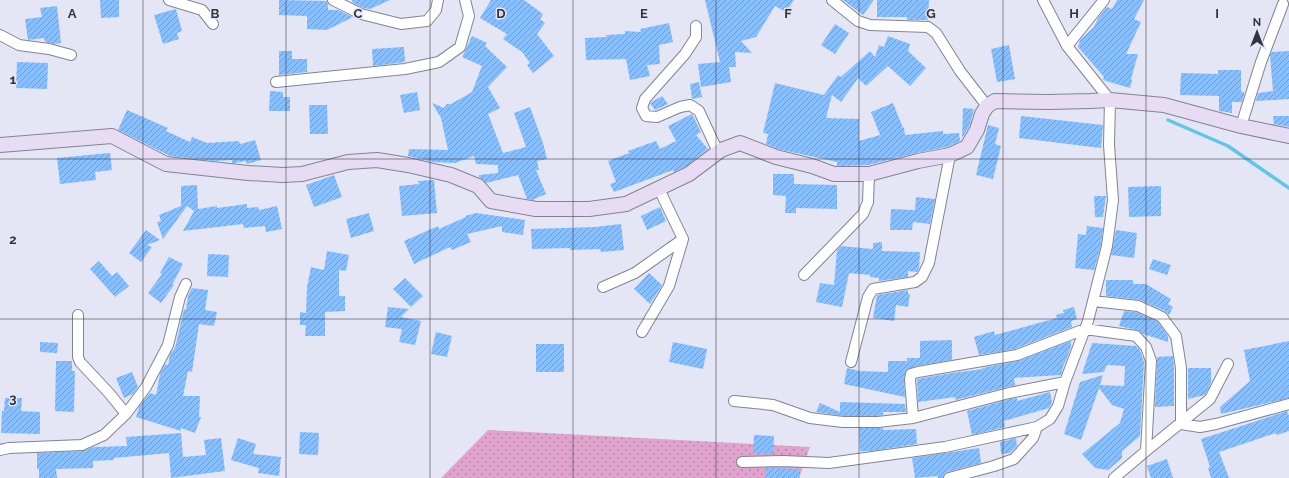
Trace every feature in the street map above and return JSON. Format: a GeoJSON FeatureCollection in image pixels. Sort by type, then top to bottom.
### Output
{"type":"FeatureCollection","features":[{"type":"Feature","properties":{"kind":"street"},"geometry":{"type":"LineString","coordinates":[[169,0],[202,10],[213,24]]}},
{"type":"Feature","properties":{"kind":"street"},"geometry":{"type":"LineString","coordinates":[[334,0],[361,14],[401,24],[427,21],[436,10],[438,0]]}},
{"type":"Feature","properties":{"kind":"street"},"geometry":{"type":"LineString","coordinates":[[276,82],[405,69],[439,62],[460,47],[469,16],[465,0]]}},
{"type":"Feature","properties":{"kind":"street"},"geometry":{"type":"LineString","coordinates":[[832,0],[858,21],[870,25],[928,27],[936,33],[960,71],[987,106]]}},
{"type":"Feature","properties":{"kind":"street"},"geometry":{"type":"LineString","coordinates":[[742,462],[783,461],[829,463],[944,447],[1038,427],[1050,419],[1058,406],[1065,382],[1085,329],[1107,246],[1113,200],[1109,145],[1110,100],[1067,46],[1043,0]]}},
{"type":"Feature","properties":{"kind":"street"},"geometry":{"type":"LineString","coordinates":[[1067,46],[1104,0]]}},
{"type":"Feature","properties":{"kind":"street"},"geometry":{"type":"LineString","coordinates":[[1241,126],[1261,62],[1283,4]]}},
{"type":"Feature","properties":{"kind":"street"},"geometry":{"type":"LineString","coordinates":[[696,26],[696,37],[685,54],[645,98],[642,108],[646,116],[656,117],[680,107],[690,105],[698,111],[718,152]]}},
{"type":"Feature","properties":{"kind":"street"},"geometry":{"type":"LineString","coordinates":[[0,35],[19,45],[48,49],[71,55]]}},
{"type":"Feature","properties":{"kind":"street"},"geometry":{"type":"LineString","coordinates":[[0,145],[112,136],[166,164],[248,173],[283,175],[302,174],[348,162],[377,160],[408,165],[451,175],[478,186],[491,201],[536,209],[589,210],[626,204],[690,174],[721,150],[740,143],[776,157],[812,166],[834,174],[869,174],[918,161],[950,155],[967,147],[977,130],[982,114],[987,106],[995,101],[1062,102],[1110,100],[1164,105],[1241,126],[1289,136]]}},
{"type":"Feature","properties":{"kind":"street"},"geometry":{"type":"LineString","coordinates":[[850,362],[868,297],[873,289],[915,282],[922,277],[929,263],[950,155]]}},
{"type":"Feature","properties":{"kind":"street"},"geometry":{"type":"LineString","coordinates":[[804,275],[863,214],[868,202],[869,174]]}},
{"type":"Feature","properties":{"kind":"street"},"geometry":{"type":"LineString","coordinates":[[642,332],[670,286],[683,239],[659,189]]}},
{"type":"Feature","properties":{"kind":"street"},"geometry":{"type":"LineString","coordinates":[[603,287],[635,273],[683,239]]}},
{"type":"Feature","properties":{"kind":"street"},"geometry":{"type":"LineString","coordinates":[[0,450],[9,448],[82,445],[104,435],[126,414],[146,387],[168,345],[180,297],[186,284]]}},
{"type":"Feature","properties":{"kind":"street"},"geometry":{"type":"LineString","coordinates":[[1093,301],[1138,306],[1162,317],[1176,336],[1181,368],[1181,424]]}},
{"type":"Feature","properties":{"kind":"street"},"geometry":{"type":"LineString","coordinates":[[78,315],[78,357],[80,362],[126,414]]}},
{"type":"Feature","properties":{"kind":"street"},"geometry":{"type":"LineString","coordinates":[[913,418],[910,379],[911,374],[1017,355],[1085,329],[1136,336],[1146,347],[1151,362],[1146,451]]}},
{"type":"Feature","properties":{"kind":"street"},"geometry":{"type":"LineString","coordinates":[[1114,478],[1210,399],[1228,364]]}},
{"type":"Feature","properties":{"kind":"street"},"geometry":{"type":"LineString","coordinates":[[734,401],[774,405],[810,418],[843,422],[878,422],[913,418],[1009,393],[1065,382]]}},
{"type":"Feature","properties":{"kind":"street"},"geometry":{"type":"LineString","coordinates":[[1181,424],[1200,427],[1289,404]]}},
{"type":"Feature","properties":{"kind":"street"},"geometry":{"type":"LineString","coordinates":[[949,478],[1014,459],[1033,438],[1038,427]]}},
{"type":"Feature","properties":{"kind":"shaded area"},"geometry":{"type":"Polygon","coordinates":[[[488,430],[810,447],[799,478],[441,478],[488,430]]]}},
{"type":"Feature","properties":{"kind":"building"},"geometry":{"type":"Polygon","coordinates":[[[100,0],[119,0],[119,17],[101,18],[100,0]]]}},
{"type":"Feature","properties":{"kind":"building"},"geometry":{"type":"Polygon","coordinates":[[[279,0],[327,1],[328,10],[338,10],[353,17],[327,30],[307,29],[307,16],[279,15],[279,0]]]}},
{"type":"Feature","properties":{"kind":"building"},"geometry":{"type":"Polygon","coordinates":[[[352,0],[390,0],[370,9],[363,8],[353,3],[352,0]]]}},
{"type":"Feature","properties":{"kind":"building"},"geometry":{"type":"Polygon","coordinates":[[[491,0],[524,0],[543,14],[540,19],[545,23],[537,34],[554,56],[533,73],[527,65],[530,63],[522,52],[503,39],[507,34],[480,18],[491,0]]]}},
{"type":"Feature","properties":{"kind":"building"},"geometry":{"type":"Polygon","coordinates":[[[705,0],[794,0],[786,12],[775,6],[756,37],[741,41],[752,53],[735,52],[736,67],[729,67],[731,82],[701,87],[698,64],[720,62],[705,0]]]}},
{"type":"Feature","properties":{"kind":"building"},"geometry":{"type":"Polygon","coordinates":[[[843,0],[874,0],[863,15],[843,0]]]}},
{"type":"Feature","properties":{"kind":"building"},"geometry":{"type":"Polygon","coordinates":[[[877,0],[929,0],[928,20],[907,20],[907,17],[877,17],[877,0]]]}},
{"type":"Feature","properties":{"kind":"building"},"geometry":{"type":"Polygon","coordinates":[[[1117,0],[1144,0],[1134,19],[1141,22],[1126,54],[1138,54],[1130,88],[1103,80],[1104,77],[1078,47],[1080,40],[1094,27],[1098,18],[1107,7],[1112,9],[1117,0]]]}},
{"type":"Feature","properties":{"kind":"building"},"geometry":{"type":"Polygon","coordinates":[[[57,6],[61,43],[54,44],[45,42],[44,38],[28,40],[25,19],[42,17],[40,8],[57,6]]]}},
{"type":"Feature","properties":{"kind":"building"},"geometry":{"type":"Polygon","coordinates":[[[176,9],[182,31],[177,33],[179,39],[163,44],[154,15],[176,9]]]}},
{"type":"Feature","properties":{"kind":"building"},"geometry":{"type":"Polygon","coordinates":[[[669,23],[673,42],[659,45],[660,64],[647,65],[650,76],[630,80],[626,59],[586,60],[585,38],[625,34],[625,31],[641,32],[640,29],[669,23]]]}},
{"type":"Feature","properties":{"kind":"building"},"geometry":{"type":"Polygon","coordinates":[[[835,24],[849,33],[835,54],[821,45],[835,24]]]}},
{"type":"Feature","properties":{"kind":"building"},"geometry":{"type":"Polygon","coordinates":[[[472,36],[487,43],[485,46],[507,67],[488,87],[500,108],[488,114],[503,153],[526,147],[514,113],[530,107],[547,159],[537,161],[539,170],[536,170],[546,194],[532,200],[527,199],[518,175],[486,183],[479,177],[479,175],[498,173],[498,165],[476,164],[474,156],[455,163],[433,162],[408,156],[409,149],[448,150],[441,118],[432,103],[444,108],[447,104],[451,104],[472,92],[482,66],[462,57],[472,36]]]}},
{"type":"Feature","properties":{"kind":"building"},"geometry":{"type":"Polygon","coordinates":[[[888,36],[910,44],[908,51],[926,68],[910,86],[888,66],[866,86],[858,78],[841,102],[832,95],[826,118],[859,119],[859,141],[880,135],[871,112],[893,103],[903,128],[904,127],[905,135],[943,131],[943,134],[959,133],[960,141],[947,147],[868,165],[840,166],[837,166],[837,162],[778,149],[766,144],[768,134],[763,133],[775,83],[824,95],[838,75],[841,77],[870,51],[875,57],[879,45],[884,47],[888,36]]]}},
{"type":"Feature","properties":{"kind":"building"},"geometry":{"type":"Polygon","coordinates":[[[1009,45],[1015,79],[997,82],[991,49],[1009,45]]]}},
{"type":"Feature","properties":{"kind":"building"},"geometry":{"type":"Polygon","coordinates":[[[404,47],[405,62],[373,66],[372,49],[404,47]]]}},
{"type":"Feature","properties":{"kind":"building"},"geometry":{"type":"Polygon","coordinates":[[[279,51],[292,51],[292,59],[307,59],[307,72],[279,75],[279,51]]]}},
{"type":"Feature","properties":{"kind":"building"},"geometry":{"type":"Polygon","coordinates":[[[1289,51],[1289,99],[1256,101],[1258,93],[1273,91],[1270,56],[1272,52],[1289,51]]]}},
{"type":"Feature","properties":{"kind":"building"},"geometry":{"type":"Polygon","coordinates":[[[17,62],[48,63],[47,89],[16,88],[17,62]]]}},
{"type":"Feature","properties":{"kind":"building"},"geometry":{"type":"Polygon","coordinates":[[[1218,70],[1241,70],[1241,92],[1244,92],[1244,95],[1242,102],[1232,102],[1232,113],[1219,111],[1219,96],[1180,95],[1181,73],[1218,74],[1218,70]]]}},
{"type":"Feature","properties":{"kind":"building"},"geometry":{"type":"Polygon","coordinates":[[[699,82],[702,97],[692,99],[690,84],[699,82]]]}},
{"type":"Feature","properties":{"kind":"building"},"geometry":{"type":"Polygon","coordinates":[[[270,91],[283,92],[283,97],[290,97],[290,111],[269,111],[270,91]]]}},
{"type":"Feature","properties":{"kind":"building"},"geometry":{"type":"Polygon","coordinates":[[[417,92],[420,110],[404,113],[400,95],[417,92]]]}},
{"type":"Feature","properties":{"kind":"building"},"geometry":{"type":"Polygon","coordinates":[[[662,96],[668,104],[655,110],[650,103],[662,96]]]}},
{"type":"Feature","properties":{"kind":"building"},"geometry":{"type":"Polygon","coordinates":[[[309,105],[327,105],[328,134],[310,134],[309,105]]]}},
{"type":"Feature","properties":{"kind":"building"},"geometry":{"type":"Polygon","coordinates":[[[963,108],[974,109],[969,127],[962,138],[963,108]]]}},
{"type":"Feature","properties":{"kind":"building"},"geometry":{"type":"Polygon","coordinates":[[[127,110],[168,128],[166,131],[190,142],[192,137],[207,143],[239,141],[240,144],[255,140],[261,160],[247,164],[246,161],[232,163],[232,160],[215,161],[170,156],[118,130],[127,110]]]}},
{"type":"Feature","properties":{"kind":"building"},"geometry":{"type":"Polygon","coordinates":[[[692,114],[701,132],[696,135],[708,149],[685,167],[614,192],[610,184],[616,182],[608,161],[629,153],[628,151],[656,141],[660,149],[676,141],[668,126],[692,114]]]}},
{"type":"Feature","properties":{"kind":"building"},"geometry":{"type":"Polygon","coordinates":[[[1021,116],[1103,125],[1101,148],[1019,138],[1021,116]]]}},
{"type":"Feature","properties":{"kind":"building"},"geometry":{"type":"Polygon","coordinates":[[[1273,116],[1289,116],[1289,127],[1274,124],[1273,116]]]}},
{"type":"Feature","properties":{"kind":"building"},"geometry":{"type":"Polygon","coordinates":[[[988,125],[999,128],[995,144],[1001,146],[993,179],[976,175],[988,125]]]}},
{"type":"Feature","properties":{"kind":"building"},"geometry":{"type":"Polygon","coordinates":[[[110,153],[112,170],[95,172],[96,180],[60,184],[57,158],[110,153]]]}},
{"type":"Feature","properties":{"kind":"building"},"geometry":{"type":"Polygon","coordinates":[[[773,174],[794,174],[794,184],[837,185],[837,209],[796,208],[796,213],[785,213],[786,196],[773,195],[773,174]]]}},
{"type":"Feature","properties":{"kind":"building"},"geometry":{"type":"Polygon","coordinates":[[[334,175],[342,197],[314,207],[306,185],[334,175]]]}},
{"type":"Feature","properties":{"kind":"building"},"geometry":{"type":"Polygon","coordinates":[[[434,180],[437,213],[402,216],[399,186],[419,184],[418,181],[434,180]]]}},
{"type":"Feature","properties":{"kind":"building"},"geometry":{"type":"Polygon","coordinates":[[[197,185],[198,209],[247,204],[247,208],[258,207],[259,210],[277,206],[282,229],[266,232],[265,226],[244,228],[243,224],[183,231],[194,211],[187,206],[163,239],[157,222],[161,221],[159,215],[181,206],[181,186],[197,185]]]}},
{"type":"Feature","properties":{"kind":"building"},"geometry":{"type":"Polygon","coordinates":[[[1161,186],[1161,216],[1129,217],[1128,187],[1161,186]]]}},
{"type":"Feature","properties":{"kind":"building"},"geometry":{"type":"Polygon","coordinates":[[[1094,196],[1106,196],[1103,217],[1095,217],[1094,196]]]}},
{"type":"Feature","properties":{"kind":"building"},"geometry":{"type":"Polygon","coordinates":[[[916,197],[935,199],[930,224],[913,222],[912,230],[890,230],[891,209],[915,210],[916,197]]]}},
{"type":"Feature","properties":{"kind":"building"},"geometry":{"type":"Polygon","coordinates":[[[660,207],[666,221],[647,230],[641,216],[660,207]]]}},
{"type":"Feature","properties":{"kind":"building"},"geometry":{"type":"Polygon","coordinates":[[[369,213],[374,231],[351,238],[346,219],[369,213]]]}},
{"type":"Feature","properties":{"kind":"building"},"geometry":{"type":"Polygon","coordinates":[[[476,213],[525,220],[523,235],[502,232],[502,226],[467,234],[471,242],[452,250],[450,247],[414,264],[404,241],[438,226],[439,229],[466,217],[465,216],[476,213]]]}},
{"type":"Feature","properties":{"kind":"building"},"geometry":{"type":"Polygon","coordinates":[[[621,224],[624,250],[601,252],[600,249],[532,249],[531,229],[595,227],[621,224]]]}},
{"type":"Feature","properties":{"kind":"building"},"geometry":{"type":"Polygon","coordinates":[[[1087,226],[1103,228],[1101,245],[1094,270],[1075,268],[1078,234],[1086,235],[1087,226]]]}},
{"type":"Feature","properties":{"kind":"building"},"geometry":{"type":"Polygon","coordinates":[[[146,230],[160,240],[147,245],[152,247],[141,262],[129,253],[146,230]]]}},
{"type":"Feature","properties":{"kind":"building"},"geometry":{"type":"Polygon","coordinates":[[[1116,230],[1137,233],[1134,258],[1111,255],[1116,230]]]}},
{"type":"Feature","properties":{"kind":"building"},"geometry":{"type":"Polygon","coordinates":[[[882,242],[882,251],[920,252],[919,268],[917,272],[908,271],[908,277],[879,281],[879,278],[870,277],[870,275],[849,273],[842,307],[816,302],[820,283],[834,285],[837,250],[841,246],[873,249],[873,243],[882,242]]]}},
{"type":"Feature","properties":{"kind":"building"},"geometry":{"type":"Polygon","coordinates":[[[327,251],[349,255],[346,271],[339,270],[339,296],[345,296],[345,311],[325,312],[325,336],[305,336],[306,325],[300,325],[300,312],[306,313],[307,287],[311,267],[324,270],[327,251]]]}},
{"type":"Feature","properties":{"kind":"building"},"geometry":{"type":"Polygon","coordinates":[[[208,254],[229,255],[228,277],[207,276],[208,254]]]}},
{"type":"Feature","properties":{"kind":"building"},"geometry":{"type":"Polygon","coordinates":[[[169,257],[183,264],[172,285],[174,285],[161,303],[148,293],[162,274],[160,273],[169,257]]]}},
{"type":"Feature","properties":{"kind":"building"},"geometry":{"type":"Polygon","coordinates":[[[1153,259],[1171,265],[1167,275],[1149,269],[1153,259]]]}},
{"type":"Feature","properties":{"kind":"building"},"geometry":{"type":"Polygon","coordinates":[[[99,261],[112,276],[117,272],[129,286],[115,297],[90,269],[99,261]]]}},
{"type":"Feature","properties":{"kind":"building"},"geometry":{"type":"Polygon","coordinates":[[[649,273],[662,285],[650,304],[634,289],[649,273]]]}},
{"type":"Feature","properties":{"kind":"building"},"geometry":{"type":"Polygon","coordinates":[[[405,278],[423,296],[411,307],[393,289],[405,278]]]}},
{"type":"Feature","properties":{"kind":"building"},"geometry":{"type":"Polygon","coordinates":[[[1106,280],[1133,280],[1133,284],[1146,284],[1171,299],[1168,304],[1173,307],[1169,315],[1165,311],[1140,300],[1106,296],[1106,280]]]}},
{"type":"Feature","properties":{"kind":"building"},"geometry":{"type":"Polygon","coordinates":[[[192,288],[208,290],[205,310],[217,312],[214,326],[199,324],[192,372],[188,371],[183,396],[200,396],[199,417],[201,417],[195,433],[181,428],[181,431],[136,417],[139,407],[150,393],[156,395],[160,374],[165,364],[168,365],[170,354],[175,348],[184,309],[186,310],[188,296],[192,288]]]}},
{"type":"Feature","properties":{"kind":"building"},"geometry":{"type":"Polygon","coordinates":[[[908,290],[908,294],[910,294],[908,307],[896,305],[894,321],[873,318],[877,295],[908,290]]]}},
{"type":"Feature","properties":{"kind":"building"},"geometry":{"type":"Polygon","coordinates":[[[388,307],[409,309],[401,317],[421,321],[415,345],[399,342],[402,329],[385,327],[388,307]]]}},
{"type":"Feature","properties":{"kind":"building"},"geometry":{"type":"Polygon","coordinates":[[[1074,307],[1077,319],[1071,321],[1072,327],[1015,349],[979,355],[974,337],[994,331],[995,335],[1057,318],[1056,315],[1064,313],[1063,310],[1074,307]]]}},
{"type":"Feature","properties":{"kind":"building"},"geometry":{"type":"Polygon","coordinates":[[[1124,311],[1136,312],[1158,322],[1168,336],[1168,342],[1143,334],[1137,330],[1119,326],[1124,311]]]}},
{"type":"Feature","properties":{"kind":"building"},"geometry":{"type":"Polygon","coordinates":[[[436,332],[452,336],[447,357],[431,354],[436,332]]]}},
{"type":"Feature","properties":{"kind":"building"},"geometry":{"type":"Polygon","coordinates":[[[952,340],[952,360],[917,366],[906,370],[904,379],[905,397],[844,384],[847,368],[860,371],[888,372],[888,361],[907,361],[907,358],[920,358],[920,341],[952,340]]]}},
{"type":"Feature","properties":{"kind":"building"},"geometry":{"type":"Polygon","coordinates":[[[1071,341],[1071,347],[1064,363],[1061,375],[1014,378],[1015,385],[956,400],[955,397],[918,402],[917,379],[983,369],[982,368],[1018,361],[1071,341]]]}},
{"type":"Feature","properties":{"kind":"building"},"geometry":{"type":"Polygon","coordinates":[[[1289,341],[1289,398],[1221,414],[1220,407],[1250,381],[1244,350],[1289,341]]]}},
{"type":"Feature","properties":{"kind":"building"},"geometry":{"type":"Polygon","coordinates":[[[40,342],[58,343],[57,353],[40,352],[40,342]]]}},
{"type":"Feature","properties":{"kind":"building"},"geometry":{"type":"Polygon","coordinates":[[[673,342],[707,349],[703,369],[669,362],[673,342]]]}},
{"type":"Feature","properties":{"kind":"building"},"geometry":{"type":"Polygon","coordinates":[[[1092,343],[1136,346],[1140,350],[1144,362],[1140,436],[1122,451],[1122,458],[1108,470],[1095,468],[1082,454],[1120,423],[1124,409],[1112,405],[1099,388],[1081,440],[1064,434],[1080,382],[1103,375],[1100,385],[1124,386],[1125,366],[1107,365],[1104,372],[1082,374],[1092,343]]]}},
{"type":"Feature","properties":{"kind":"building"},"geometry":{"type":"Polygon","coordinates":[[[536,344],[564,344],[564,372],[536,372],[536,344]]]}},
{"type":"Feature","properties":{"kind":"building"},"geometry":{"type":"Polygon","coordinates":[[[1173,356],[1174,406],[1155,407],[1157,357],[1173,356]]]}},
{"type":"Feature","properties":{"kind":"building"},"geometry":{"type":"Polygon","coordinates":[[[56,361],[72,361],[72,371],[75,371],[74,412],[55,411],[56,361]]]}},
{"type":"Feature","properties":{"kind":"building"},"geometry":{"type":"Polygon","coordinates":[[[1188,368],[1211,368],[1211,383],[1205,395],[1188,399],[1188,368]]]}},
{"type":"Feature","properties":{"kind":"building"},"geometry":{"type":"Polygon","coordinates":[[[132,372],[138,387],[133,394],[124,398],[116,378],[132,372]]]}},
{"type":"Feature","properties":{"kind":"building"},"geometry":{"type":"Polygon","coordinates":[[[1050,392],[1052,402],[1049,408],[1004,421],[1005,427],[972,435],[967,411],[1010,399],[1017,398],[1017,401],[1050,392]]]}},
{"type":"Feature","properties":{"kind":"building"},"geometry":{"type":"Polygon","coordinates":[[[5,398],[22,398],[21,411],[40,412],[40,434],[1,433],[2,411],[4,411],[5,398]]]}},
{"type":"Feature","properties":{"kind":"building"},"geometry":{"type":"Polygon","coordinates":[[[840,402],[905,404],[906,412],[883,412],[883,415],[878,416],[843,416],[816,412],[820,403],[840,412],[840,402]]]}},
{"type":"Feature","properties":{"kind":"building"},"geometry":{"type":"Polygon","coordinates":[[[1287,411],[1289,416],[1289,431],[1277,435],[1276,433],[1219,452],[1229,478],[1211,478],[1208,468],[1210,467],[1201,439],[1287,411]]]}},
{"type":"Feature","properties":{"kind":"building"},"geometry":{"type":"Polygon","coordinates":[[[859,428],[883,428],[883,430],[916,429],[917,444],[872,451],[860,451],[859,428]]]}},
{"type":"Feature","properties":{"kind":"building"},"geometry":{"type":"Polygon","coordinates":[[[300,432],[319,433],[318,455],[299,454],[300,432]]]}},
{"type":"Feature","properties":{"kind":"building"},"geometry":{"type":"Polygon","coordinates":[[[181,433],[183,457],[206,455],[204,440],[221,438],[225,471],[171,478],[169,453],[114,458],[114,460],[93,461],[93,468],[56,469],[57,478],[39,478],[39,469],[37,469],[37,453],[82,451],[94,447],[127,446],[126,437],[181,433]]]}},
{"type":"Feature","properties":{"kind":"building"},"geometry":{"type":"Polygon","coordinates":[[[754,435],[774,436],[773,454],[753,453],[754,435]]]}},
{"type":"Feature","properties":{"kind":"building"},"geometry":{"type":"Polygon","coordinates":[[[238,438],[256,444],[253,454],[281,457],[279,476],[258,473],[259,468],[231,460],[238,438]]]}},
{"type":"Feature","properties":{"kind":"building"},"geometry":{"type":"Polygon","coordinates":[[[1016,438],[1017,446],[1010,453],[1001,454],[1000,442],[1016,438]]]}},
{"type":"Feature","properties":{"kind":"building"},"geometry":{"type":"Polygon","coordinates":[[[979,448],[981,463],[947,472],[944,474],[943,478],[938,478],[938,476],[915,478],[912,458],[979,448]]]}},
{"type":"Feature","properties":{"kind":"building"},"geometry":{"type":"Polygon","coordinates":[[[1167,459],[1173,478],[1151,478],[1147,466],[1167,459]]]}},
{"type":"Feature","properties":{"kind":"building"},"geometry":{"type":"Polygon","coordinates":[[[765,468],[800,469],[800,478],[765,478],[765,468]]]}},
{"type":"Feature","properties":{"kind":"waterway"},"geometry":{"type":"LineString","coordinates":[[1168,120],[1228,146],[1289,188]]}}]}
